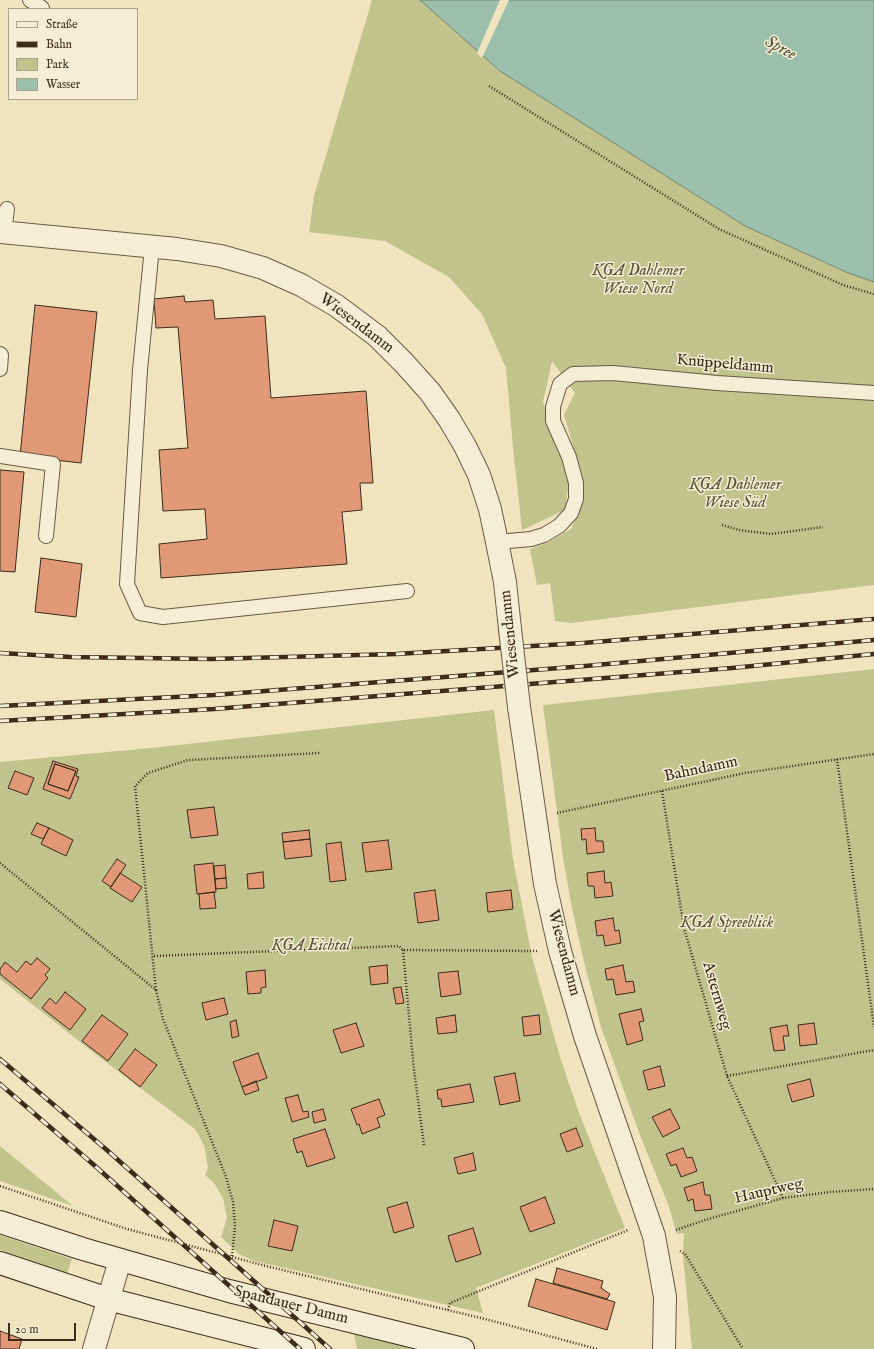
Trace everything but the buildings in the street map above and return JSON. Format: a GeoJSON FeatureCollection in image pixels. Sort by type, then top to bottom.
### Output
{"type":"FeatureCollection","features":[{"type":"Feature","properties":{"kind":"street","name":"Wiesendamm"},"geometry":{"type":"LineString","coordinates":[[2,232],[152,247],[221,256],[263,268],[301,285],[337,306],[377,336],[430,392],[449,419],[465,446],[479,476],[490,509],[505,582],[518,707],[545,884],[560,951],[585,1036],[649,1221],[665,1297],[664,1349]]}},
{"type":"Feature","properties":{"kind":"street","name":"Spandauer Damm"},"geometry":{"type":"LineString","coordinates":[[0,1222],[120,1260],[229,1291],[463,1349]]}},
{"type":"Feature","properties":{"kind":"street"},"geometry":{"type":"LineString","coordinates":[[94,1349],[120,1260]]}},
{"type":"Feature","properties":{"kind":"street"},"geometry":{"type":"LineString","coordinates":[[0,1263],[108,1299],[304,1349]]}},
{"type":"Feature","properties":{"kind":"lane"},"geometry":{"type":"LineString","coordinates":[[30,0],[42,8]]}},
{"type":"Feature","properties":{"kind":"lane"},"geometry":{"type":"LineString","coordinates":[[2,232],[7,209]]}},
{"type":"Feature","properties":{"kind":"lane"},"geometry":{"type":"LineString","coordinates":[[152,247],[140,370],[127,584],[140,613],[163,617],[407,590]]}},
{"type":"Feature","properties":{"kind":"lane"},"geometry":{"type":"LineString","coordinates":[[0,354],[0,369]]}},
{"type":"Feature","properties":{"kind":"lane","name":"Knüppeldamm"},"geometry":{"type":"LineString","coordinates":[[497,542],[531,539],[544,535],[559,526],[571,513],[576,499],[576,483],[569,457],[553,421],[553,407],[560,384],[573,374],[613,373],[717,383],[874,393]]}},
{"type":"Feature","properties":{"kind":"lane"},"geometry":{"type":"LineString","coordinates":[[0,456],[53,464],[46,536]]}},
{"type":"Feature","properties":{"kind":"path"},"geometry":{"type":"LineString","coordinates":[[489,86],[720,229],[843,285],[874,294]]}},
{"type":"Feature","properties":{"kind":"path"},"geometry":{"type":"LineString","coordinates":[[722,525],[739,530],[771,534],[823,527]]}},
{"type":"Feature","properties":{"kind":"path"},"geometry":{"type":"LineString","coordinates":[[232,1257],[235,1226],[232,1196],[226,1177],[164,1019],[156,990],[154,956],[135,786],[148,773],[188,760],[320,753]]}},
{"type":"Feature","properties":{"kind":"path","name":"Bahndamm"},"geometry":{"type":"LineString","coordinates":[[535,818],[745,773],[874,754]]}},
{"type":"Feature","properties":{"kind":"path"},"geometry":{"type":"LineString","coordinates":[[837,759],[874,1027]]}},
{"type":"Feature","properties":{"kind":"path","name":"Asternweg"},"geometry":{"type":"LineString","coordinates":[[662,791],[684,928],[727,1076],[783,1198]]}},
{"type":"Feature","properties":{"kind":"path"},"geometry":{"type":"LineString","coordinates":[[0,863],[156,990]]}},
{"type":"Feature","properties":{"kind":"path"},"geometry":{"type":"LineString","coordinates":[[154,956],[399,946],[403,950],[560,951]]}},
{"type":"Feature","properties":{"kind":"path"},"geometry":{"type":"LineString","coordinates":[[403,950],[414,1070],[424,1145]]}},
{"type":"Feature","properties":{"kind":"path"},"geometry":{"type":"LineString","coordinates":[[727,1076],[874,1050]]}},
{"type":"Feature","properties":{"kind":"path"},"geometry":{"type":"LineString","coordinates":[[0,1186],[127,1229],[597,1349]]}},
{"type":"Feature","properties":{"kind":"path","name":"Hauptweg"},"geometry":{"type":"LineString","coordinates":[[672,1231],[783,1198],[830,1192],[874,1189]]}},
{"type":"Feature","properties":{"kind":"path"},"geometry":{"type":"LineString","coordinates":[[448,1310],[450,1303],[649,1221]]}},
{"type":"Feature","properties":{"kind":"path"},"geometry":{"type":"LineString","coordinates":[[676,1248],[686,1254],[743,1349]]}},
{"type":"Feature","properties":{"kind":"green space"},"geometry":{"type":"Polygon","coordinates":[[[372,0],[420,0],[500,71],[745,226],[846,272],[874,282],[874,585],[571,623],[555,621],[550,583],[537,585],[530,549],[547,543],[571,529],[579,511],[583,479],[564,415],[575,393],[552,361],[543,402],[569,481],[565,510],[522,530],[506,368],[482,314],[449,277],[385,241],[309,232],[314,196],[372,0]]]}},
{"type":"Feature","properties":{"kind":"green space","name":"KGA Spreeblick"},"geometry":{"type":"Polygon","coordinates":[[[874,669],[874,1349],[692,1349],[683,1255],[684,1233],[677,1234],[668,1204],[641,1138],[601,1027],[584,962],[564,864],[543,705],[874,669]]]}},
{"type":"Feature","properties":{"kind":"green space","name":"KGA Eichtal"},"geometry":{"type":"Polygon","coordinates":[[[494,710],[513,859],[532,957],[560,1057],[578,1110],[625,1228],[476,1288],[483,1313],[254,1261],[239,1254],[221,1237],[227,1218],[223,1198],[214,1183],[205,1175],[208,1168],[204,1145],[195,1129],[103,1060],[0,979],[0,762],[151,748],[494,710]]]}},
{"type":"Feature","properties":{"kind":"green space"},"geometry":{"type":"Polygon","coordinates":[[[0,1146],[73,1206],[0,1181],[0,1146]]]}},
{"type":"Feature","properties":{"kind":"green space"},"geometry":{"type":"Polygon","coordinates":[[[0,1235],[72,1259],[67,1273],[0,1250],[0,1235]]]}},
{"type":"Feature","properties":{"kind":"green space"},"geometry":{"type":"Polygon","coordinates":[[[354,1334],[415,1349],[357,1349],[354,1334]]]}},
{"type":"Feature","properties":{"kind":"water","name":"Spree"},"geometry":{"type":"Polygon","coordinates":[[[420,0],[874,0],[874,282],[846,272],[745,226],[500,71],[420,0]]]}},
{"type":"Feature","properties":{"kind":"pier"},"geometry":{"type":"Polygon","coordinates":[[[500,0],[509,0],[482,58],[477,53],[500,0]]]}},
{"type":"Feature","properties":{"kind":"railway"},"geometry":{"type":"LineString","coordinates":[[0,653],[71,657],[211,659],[396,654],[583,643],[874,619]]}},
{"type":"Feature","properties":{"kind":"railway"},"geometry":{"type":"LineString","coordinates":[[0,706],[214,695],[585,666],[874,640]]}},
{"type":"Feature","properties":{"kind":"railway"},"geometry":{"type":"LineString","coordinates":[[0,721],[214,709],[732,668],[874,654]]}},
{"type":"Feature","properties":{"kind":"railway"},"geometry":{"type":"LineString","coordinates":[[0,1059],[108,1151],[330,1349]]}},
{"type":"Feature","properties":{"kind":"railway"},"geometry":{"type":"LineString","coordinates":[[0,1084],[94,1165],[300,1349]]}},
{"type":"Feature","properties":{"kind":"park label","name":"KGA Dahlemer Wiese Nord"},"geometry":{"type":"Point","coordinates":[638,281]}},
{"type":"Feature","properties":{"kind":"park label","name":"KGA Dahlemer Wiese Süd"},"geometry":{"type":"Point","coordinates":[735,495]}}]}
